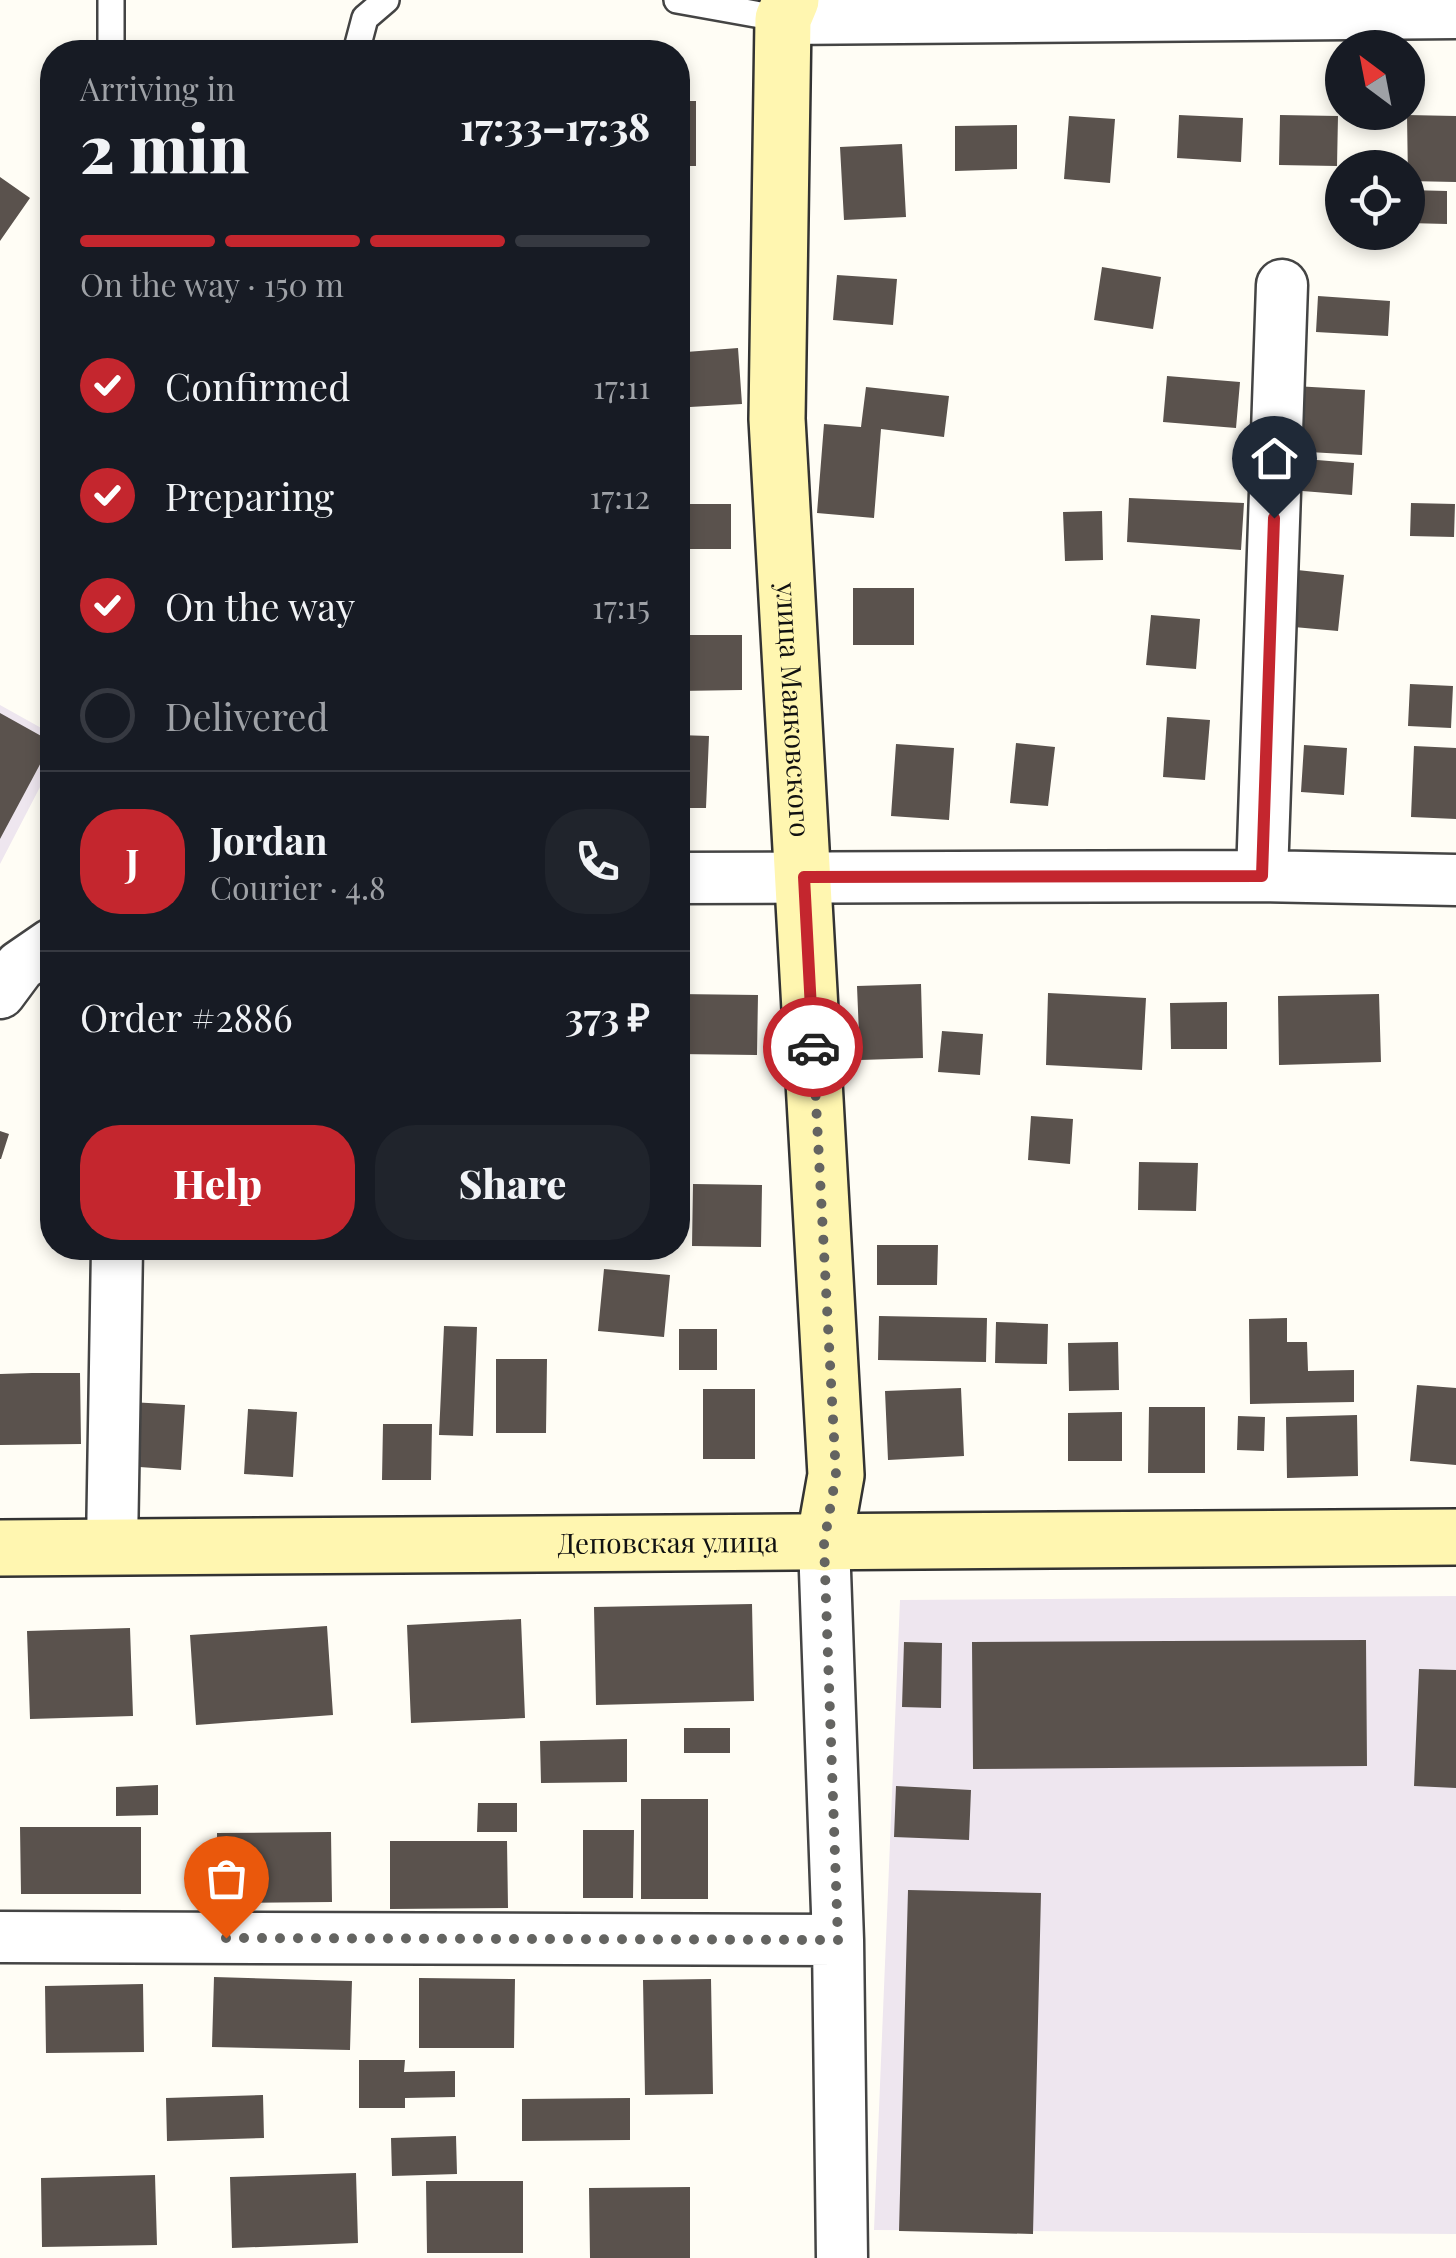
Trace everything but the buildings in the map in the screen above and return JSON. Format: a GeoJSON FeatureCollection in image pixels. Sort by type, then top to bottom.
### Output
{"type":"FeatureCollection","features":[{"type":"Feature","properties":{"kind":"street"},"geometry":{"type":"LineString","coordinates":[[787,9],[1456,12]]}},
{"type":"Feature","properties":{"kind":"street","name":"улица Маяковского"},"geometry":{"type":"LineString","coordinates":[[787,9],[778,419],[836,1475],[824,1543]]}},
{"type":"Feature","properties":{"kind":"street"},"geometry":{"type":"LineString","coordinates":[[1262,876],[1282,285]]}},
{"type":"Feature","properties":{"kind":"street"},"geometry":{"type":"LineString","coordinates":[[690,878],[1262,876],[1456,880]]}},
{"type":"Feature","properties":{"kind":"street"},"geometry":{"type":"LineString","coordinates":[[0,993],[20,966],[40,952]]}},
{"type":"Feature","properties":{"kind":"street"},"geometry":{"type":"LineString","coordinates":[[112,1546],[117,1260]]}},
{"type":"Feature","properties":{"kind":"street","name":"Деповская улица"},"geometry":{"type":"LineString","coordinates":[[0,1548],[1456,1537]]}},
{"type":"Feature","properties":{"kind":"street"},"geometry":{"type":"LineString","coordinates":[[824,1543],[838,1940],[842,2258]]}},
{"type":"Feature","properties":{"kind":"street"},"geometry":{"type":"LineString","coordinates":[[0,1937],[838,1940]]}},
{"type":"Feature","properties":{"kind":"lane"},"geometry":{"type":"LineString","coordinates":[[110,40],[111,0]]}},
{"type":"Feature","properties":{"kind":"lane"},"geometry":{"type":"LineString","coordinates":[[360,40],[366,18],[386,0]]}},
{"type":"Feature","properties":{"kind":"lane"},"geometry":{"type":"LineString","coordinates":[[678,0],[787,9]]}},
{"type":"Feature","properties":{"kind":"shaded area"},"geometry":{"type":"Polygon","coordinates":[[[0,705],[40,727],[40,787],[0,864],[0,705]]]}},
{"type":"Feature","properties":{"kind":"shaded area"},"geometry":{"type":"Polygon","coordinates":[[[1456,1596],[1456,2234],[874,2230],[900,1600],[1456,1596]]]}},
{"type":"Feature","properties":{"kind":"way so far"},"geometry":{"type":"LineString","coordinates":[[226,1938],[838,1940],[824,1543],[836,1475],[813,1047]]}},
{"type":"Feature","properties":{"kind":"route"},"geometry":{"type":"LineString","coordinates":[[813,1047],[804,877],[1262,876],[1274,518]]}}]}
